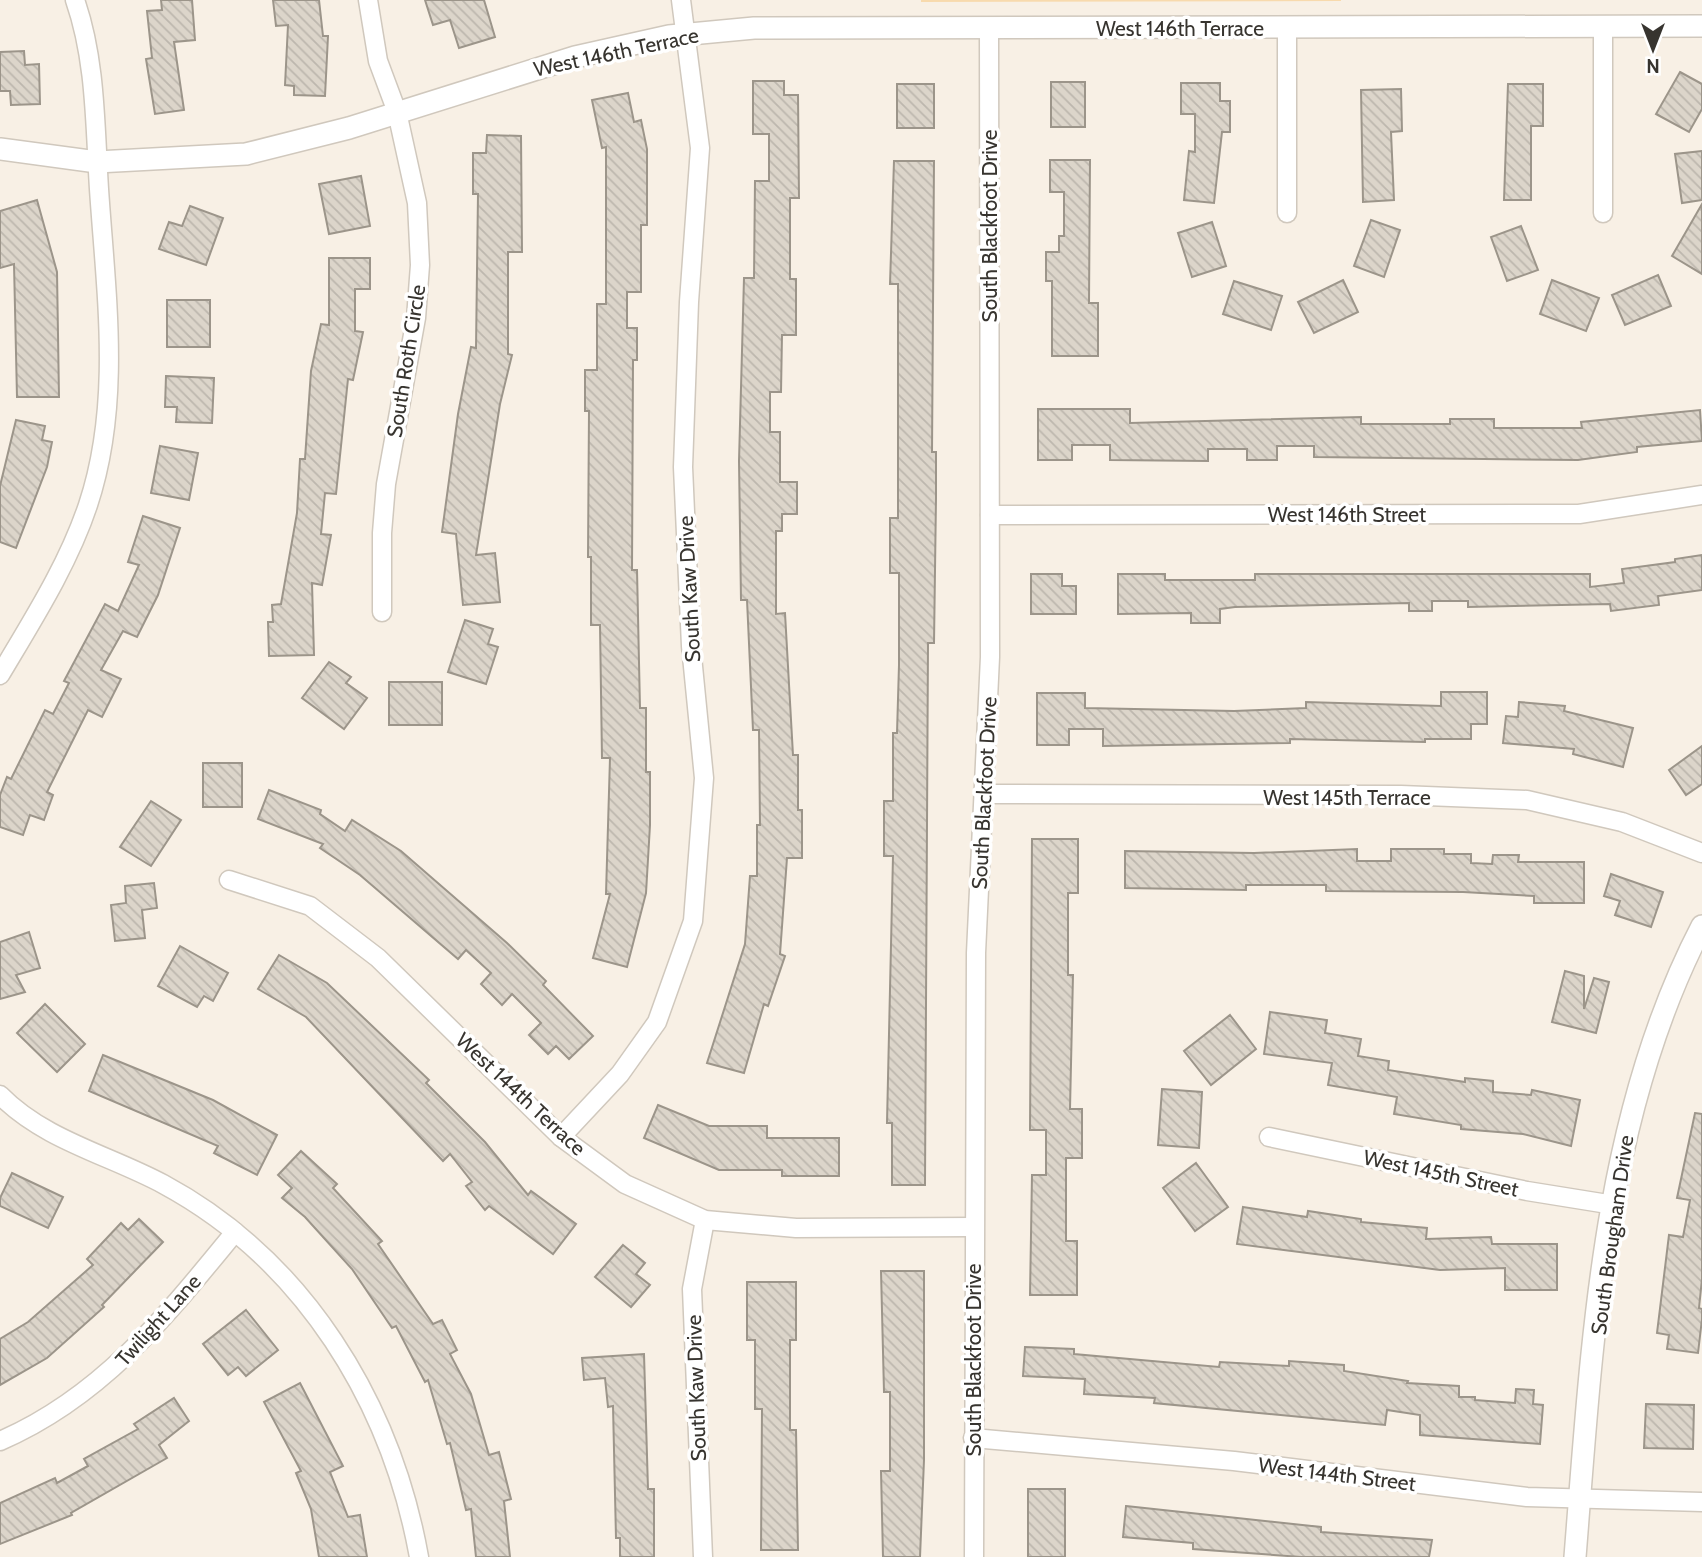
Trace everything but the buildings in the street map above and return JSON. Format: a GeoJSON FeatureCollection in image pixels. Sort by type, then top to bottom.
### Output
{"type":"FeatureCollection","features":[{"type":"Feature","properties":{"kind":"street"},"geometry":{"type":"LineString","coordinates":[[0,675],[69,548],[87,506],[98,465],[109,384],[90,58],[75,0]]}},
{"type":"Feature","properties":{"kind":"street","name":"South Roth Circle"},"geometry":{"type":"LineString","coordinates":[[368,0],[378,61],[397,112],[417,204],[421,265],[416,318],[386,484],[382,533],[382,612]]}},
{"type":"Feature","properties":{"kind":"street","name":"South Kaw Drive"},"geometry":{"type":"LineString","coordinates":[[561,1137],[620,1074],[657,1022],[693,921],[704,778],[691,646],[683,467],[689,302],[700,148],[681,0]]}},
{"type":"Feature","properties":{"kind":"street"},"geometry":{"type":"LineString","coordinates":[[1603,26],[1604,213]]}},
{"type":"Feature","properties":{"kind":"street","name":"West 146th Terrace"},"geometry":{"type":"LineString","coordinates":[[0,149],[97,162],[246,153],[397,112],[575,57],[686,35],[754,28],[1702,26]]}},
{"type":"Feature","properties":{"kind":"street","name":"West 146th Terrace"},"geometry":{"type":"LineString","coordinates":[[1287,27],[1287,213]]}},
{"type":"Feature","properties":{"kind":"street","name":"South Blackfoot Drive"},"geometry":{"type":"LineString","coordinates":[[974,1557],[976,953],[990,657],[989,28]]}},
{"type":"Feature","properties":{"kind":"street","name":"West 146th Street"},"geometry":{"type":"LineString","coordinates":[[990,515],[1579,514],[1702,495]]}},
{"type":"Feature","properties":{"kind":"street","name":"West 145th Terrace"},"geometry":{"type":"LineString","coordinates":[[984,794],[1401,796],[1527,800],[1622,822],[1702,853]]}},
{"type":"Feature","properties":{"kind":"street","name":"West 144th Terrace"},"geometry":{"type":"LineString","coordinates":[[229,880],[310,906],[378,958],[561,1137],[625,1184],[705,1220],[796,1228],[973,1227]]}},
{"type":"Feature","properties":{"kind":"street","name":"South Brougham Drive"},"geometry":{"type":"LineString","coordinates":[[1576,1557],[1580,1500],[1623,1143],[1659,1022],[1702,926]]}},
{"type":"Feature","properties":{"kind":"street"},"geometry":{"type":"LineString","coordinates":[[0,1096],[49,1131],[162,1183],[235,1232],[293,1287],[319,1318],[351,1367],[386,1439],[406,1496],[419,1557]]}},
{"type":"Feature","properties":{"kind":"street","name":"West 145th Street"},"geometry":{"type":"LineString","coordinates":[[1269,1137],[1527,1191],[1614,1205]]}},
{"type":"Feature","properties":{"kind":"street","name":"South Kaw Drive"},"geometry":{"type":"LineString","coordinates":[[703,1557],[692,1289],[705,1220]]}},
{"type":"Feature","properties":{"kind":"street","name":"Twilight Lane"},"geometry":{"type":"LineString","coordinates":[[0,1441],[51,1414],[106,1376],[164,1320],[235,1232]]}},
{"type":"Feature","properties":{"kind":"street","name":"West 144th Street"},"geometry":{"type":"LineString","coordinates":[[973,1438],[1234,1461],[1527,1497],[1702,1502]]}},
{"type":"Feature","properties":{"kind":"green space"},"geometry":{"type":"Polygon","coordinates":[[[1341,0],[1341,1],[921,2],[1341,0]]]}}]}
